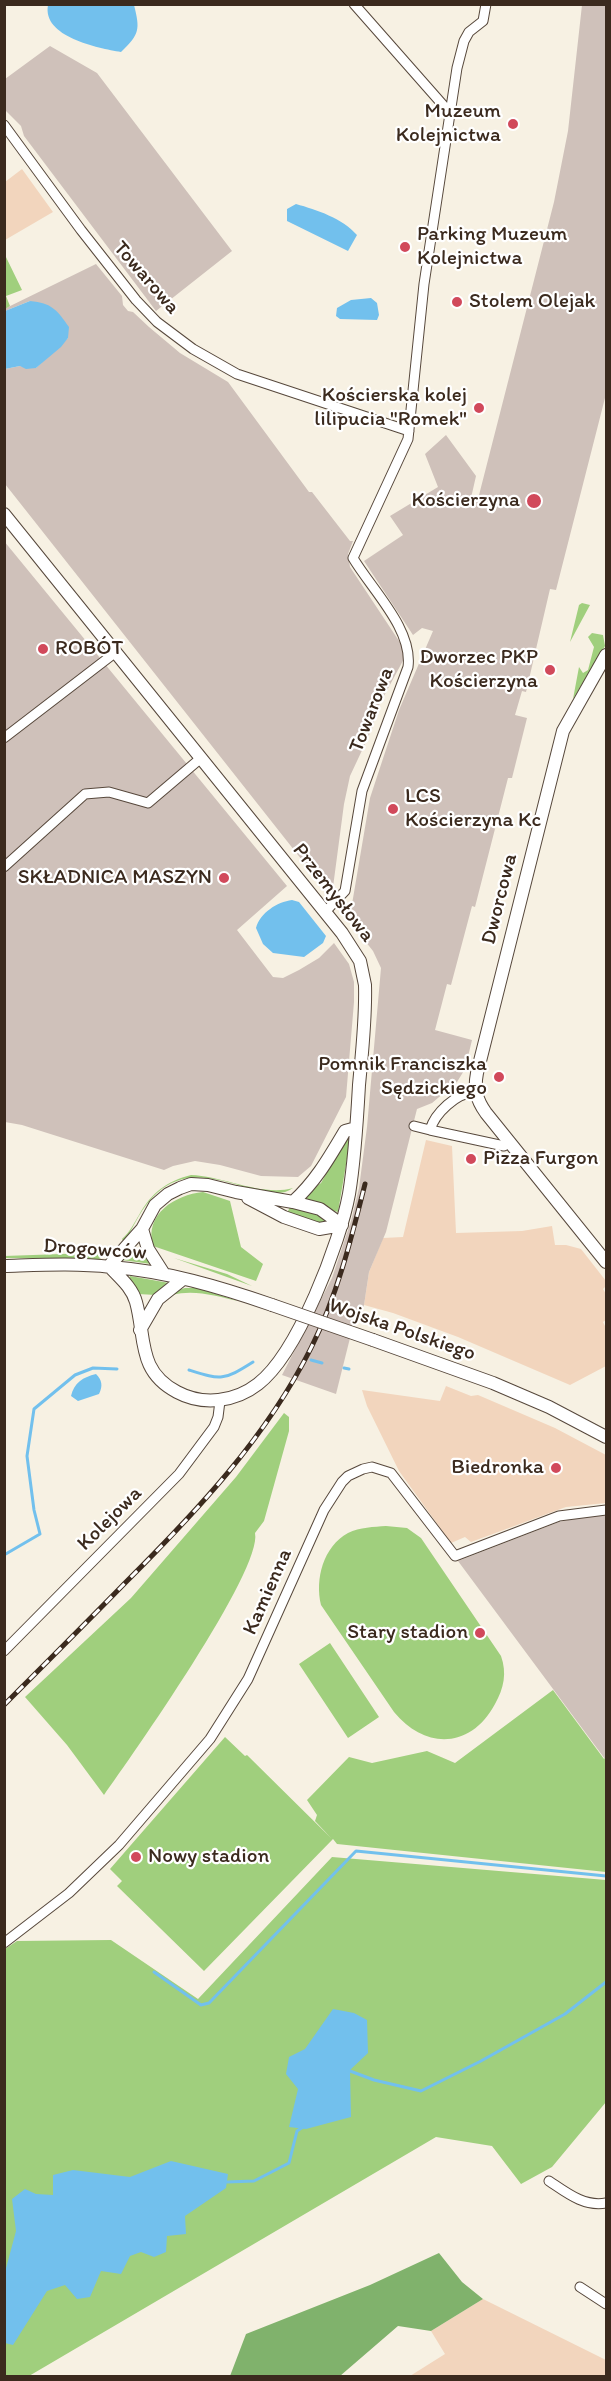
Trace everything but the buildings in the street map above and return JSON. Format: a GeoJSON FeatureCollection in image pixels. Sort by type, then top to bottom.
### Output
{"type":"FeatureCollection","features":[{"type":"Feature","properties":{"kind":"main road","name":"Przemysłowa"},"geometry":{"type":"LineString","coordinates":[[4,514],[342,933],[360,961],[366,985],[356,1128],[349,1194],[342,1225],[311,1302],[281,1358],[259,1383],[242,1394],[220,1401],[196,1400],[166,1386],[150,1367],[146,1358],[136,1300],[126,1283],[109,1266]]}},
{"type":"Feature","properties":{"kind":"main road","name":"Dworcowa"},"geometry":{"type":"LineString","coordinates":[[475,1092],[477,1073],[563,732],[606,654]]}},
{"type":"Feature","properties":{"kind":"main road"},"geometry":{"type":"LineString","coordinates":[[475,1092],[482,1107],[606,1262]]}},
{"type":"Feature","properties":{"kind":"main road"},"geometry":{"type":"LineString","coordinates":[[293,1202],[311,1185],[322,1170],[345,1131],[356,1128]]}},
{"type":"Feature","properties":{"kind":"main road"},"geometry":{"type":"LineString","coordinates":[[109,1266],[142,1229],[155,1205],[168,1194],[191,1185],[208,1185],[320,1209],[342,1225]]}},
{"type":"Feature","properties":{"kind":"main road"},"geometry":{"type":"LineString","coordinates":[[236,1192],[284,1217],[319,1229],[342,1225]]}},
{"type":"Feature","properties":{"kind":"main road"},"geometry":{"type":"LineString","coordinates":[[142,1229],[148,1249],[164,1274]]}},
{"type":"Feature","properties":{"kind":"main road","name":"Drogowców"},"geometry":{"type":"LineString","coordinates":[[4,1266],[109,1266],[183,1279]]}},
{"type":"Feature","properties":{"kind":"main road"},"geometry":{"type":"LineString","coordinates":[[140,1330],[158,1299],[183,1279]]}},
{"type":"Feature","properties":{"kind":"main road","name":"Wojska Polskiego"},"geometry":{"type":"LineString","coordinates":[[183,1279],[272,1305],[493,1383],[549,1407],[605,1436]]}},
{"type":"Feature","properties":{"kind":"street"},"geometry":{"type":"LineString","coordinates":[[354,4],[450,114]]}},
{"type":"Feature","properties":{"kind":"street","name":"Towarowa"},"geometry":{"type":"LineString","coordinates":[[325,912],[345,891],[362,791],[408,667],[408,648],[403,633],[353,558],[405,450],[409,431],[424,284],[456,68],[469,32],[483,21],[486,4]]}},
{"type":"Feature","properties":{"kind":"street","name":"Towarowa"},"geometry":{"type":"LineString","coordinates":[[4,125],[136,300],[174,336],[237,374],[409,431]]}},
{"type":"Feature","properties":{"kind":"street"},"geometry":{"type":"LineString","coordinates":[[4,738],[116,652]]}},
{"type":"Feature","properties":{"kind":"street"},"geometry":{"type":"LineString","coordinates":[[4,867],[85,794],[109,792],[148,803],[201,758]]}},
{"type":"Feature","properties":{"kind":"street"},"geometry":{"type":"LineString","coordinates":[[430,1130],[434,1119],[460,1096],[475,1092]]}},
{"type":"Feature","properties":{"kind":"street"},"geometry":{"type":"LineString","coordinates":[[414,1126],[504,1146],[510,1142]]}},
{"type":"Feature","properties":{"kind":"street","name":"Kolejowa"},"geometry":{"type":"LineString","coordinates":[[4,1651],[179,1474],[214,1427],[220,1401]]}},
{"type":"Feature","properties":{"kind":"street","name":"Kamienna"},"geometry":{"type":"LineString","coordinates":[[4,1943],[69,1893],[119,1845],[210,1739],[248,1679],[324,1510],[348,1476],[372,1467],[391,1473],[455,1556],[559,1516],[606,1510]]}},
{"type":"Feature","properties":{"kind":"street"},"geometry":{"type":"LineString","coordinates":[[549,2181],[568,2194],[588,2203],[606,2203]]}},
{"type":"Feature","properties":{"kind":"street"},"geometry":{"type":"LineString","coordinates":[[580,2287],[606,2304]]}},
{"type":"Feature","properties":{"kind":"shaded area"},"geometry":{"type":"Polygon","coordinates":[[[582,5],[606,5],[606,394],[556,590],[550,589],[526,692],[522,691],[515,715],[527,718],[512,778],[508,778],[475,907],[472,906],[451,985],[447,984],[435,1030],[472,1040],[465,1069],[457,1082],[432,1103],[417,1109],[386,1232],[369,1272],[364,1305],[360,1315],[357,1314],[355,1318],[336,1394],[282,1375],[332,1278],[351,1221],[359,1188],[367,1127],[381,968],[373,951],[354,927],[351,910],[370,798],[399,710],[433,631],[422,628],[413,635],[364,561],[403,535],[390,516],[438,487],[425,454],[446,435],[476,476],[471,498],[478,499],[554,202],[568,131],[582,5]]]}},
{"type":"Feature","properties":{"kind":"shaded area"},"geometry":{"type":"Polygon","coordinates":[[[50,46],[97,73],[232,251],[156,311],[24,136],[21,126],[5,110],[5,79],[50,46]]]}},
{"type":"Feature","properties":{"kind":"shaded area"},"geometry":{"type":"Polygon","coordinates":[[[22,169],[53,212],[5,240],[5,182],[22,169]]]}},
{"type":"Feature","properties":{"kind":"shaded area"},"geometry":{"type":"Polygon","coordinates":[[[96,264],[122,296],[123,305],[128,311],[133,312],[180,353],[228,382],[309,492],[312,492],[350,541],[353,541],[348,554],[350,567],[405,650],[405,657],[378,707],[372,729],[350,776],[333,887],[328,893],[5,484],[5,369],[20,366],[36,368],[68,338],[30,301],[5,311],[4,309],[96,264]]]}},
{"type":"Feature","properties":{"kind":"shaded area"},"geometry":{"type":"Polygon","coordinates":[[[4,541],[287,886],[237,930],[273,977],[283,978],[299,970],[319,958],[334,943],[349,964],[354,982],[354,1002],[346,1097],[311,1166],[298,1177],[261,1176],[195,1161],[164,1170],[22,1125],[5,1122],[4,541]]]}},
{"type":"Feature","properties":{"kind":"shaded area"},"geometry":{"type":"Polygon","coordinates":[[[426,1140],[452,1146],[456,1233],[522,1231],[552,1226],[555,1245],[581,1249],[606,1281],[603,1289],[606,1294],[606,1320],[603,1322],[606,1328],[606,1366],[570,1385],[458,1337],[364,1305],[369,1272],[383,1238],[403,1237],[426,1140]]]}},
{"type":"Feature","properties":{"kind":"shaded area"},"geometry":{"type":"Polygon","coordinates":[[[446,1386],[471,1396],[478,1395],[555,1428],[606,1455],[606,1503],[566,1507],[471,1542],[465,1537],[451,1543],[399,1471],[367,1406],[362,1390],[440,1401],[446,1386]]]}},
{"type":"Feature","properties":{"kind":"shaded area"},"geometry":{"type":"Polygon","coordinates":[[[587,1516],[606,1516],[605,1759],[458,1561],[559,1522],[587,1516]]]}},
{"type":"Feature","properties":{"kind":"shaded area"},"geometry":{"type":"Polygon","coordinates":[[[483,2299],[606,2360],[606,2376],[410,2376],[445,2354],[431,2331],[483,2299]]]}},
{"type":"Feature","properties":{"kind":"green space"},"geometry":{"type":"Polygon","coordinates":[[[5,255],[22,290],[6,296],[10,306],[5,309],[5,255]]]}},
{"type":"Feature","properties":{"kind":"green space"},"geometry":{"type":"Polygon","coordinates":[[[582,603],[590,605],[570,642],[579,605],[582,603]]]}},
{"type":"Feature","properties":{"kind":"green space"},"geometry":{"type":"Polygon","coordinates":[[[592,633],[603,635],[605,646],[573,699],[579,667],[583,673],[588,670],[594,647],[588,637],[592,633]]]}},
{"type":"Feature","properties":{"kind":"green space"},"geometry":{"type":"Polygon","coordinates":[[[346,1138],[350,1141],[338,1212],[297,1200],[321,1183],[346,1138]]]}},
{"type":"Feature","properties":{"kind":"green space"},"geometry":{"type":"Polygon","coordinates":[[[191,1175],[204,1176],[269,1190],[293,1188],[281,1193],[266,1192],[213,1179],[194,1178],[175,1182],[157,1193],[147,1204],[124,1243],[122,1239],[154,1194],[167,1184],[191,1175]]]}},
{"type":"Feature","properties":{"kind":"green space"},"geometry":{"type":"Polygon","coordinates":[[[203,1192],[230,1201],[241,1247],[263,1264],[256,1281],[153,1246],[151,1235],[153,1224],[164,1208],[182,1197],[203,1192]]]}},
{"type":"Feature","properties":{"kind":"green space"},"geometry":{"type":"Polygon","coordinates":[[[290,1207],[327,1216],[327,1226],[287,1213],[290,1207]]]}},
{"type":"Feature","properties":{"kind":"green space"},"geometry":{"type":"Polygon","coordinates":[[[116,1251],[99,1259],[5,1258],[4,1256],[91,1253],[116,1251]]]}},
{"type":"Feature","properties":{"kind":"green space"},"geometry":{"type":"Polygon","coordinates":[[[128,1252],[146,1254],[151,1264],[122,1260],[128,1252]]]}},
{"type":"Feature","properties":{"kind":"green space"},"geometry":{"type":"Polygon","coordinates":[[[174,1258],[227,1274],[252,1286],[174,1258]]]}},
{"type":"Feature","properties":{"kind":"green space"},"geometry":{"type":"Polygon","coordinates":[[[130,1276],[169,1283],[156,1295],[138,1294],[130,1276]]]}},
{"type":"Feature","properties":{"kind":"green space"},"geometry":{"type":"Polygon","coordinates":[[[197,1288],[238,1301],[197,1293],[172,1295],[175,1291],[197,1288]]]}},
{"type":"Feature","properties":{"kind":"green space"},"geometry":{"type":"Polygon","coordinates":[[[284,1413],[289,1417],[289,1431],[264,1521],[255,1533],[252,1553],[239,1584],[193,1664],[104,1795],[67,1745],[25,1697],[131,1598],[236,1477],[284,1413]]]}},
{"type":"Feature","properties":{"kind":"green space"},"geometry":{"type":"Polygon","coordinates":[[[386,1526],[407,1528],[421,1538],[501,1656],[504,1674],[495,1704],[485,1719],[473,1730],[461,1736],[447,1739],[433,1738],[419,1733],[406,1724],[394,1712],[321,1605],[320,1574],[332,1546],[353,1531],[386,1526]]]}},
{"type":"Feature","properties":{"kind":"green space"},"geometry":{"type":"Polygon","coordinates":[[[330,1643],[379,1717],[348,1738],[299,1664],[330,1643]]]}},
{"type":"Feature","properties":{"kind":"green space"},"geometry":{"type":"Polygon","coordinates":[[[553,1690],[604,1759],[606,1757],[606,1872],[337,1844],[333,1839],[204,1971],[117,1886],[122,1881],[110,1869],[225,1737],[245,1756],[247,1755],[331,1838],[315,1821],[317,1815],[307,1800],[349,1757],[372,1763],[427,1751],[455,1763],[553,1690]]]}},
{"type":"Feature","properties":{"kind":"green space"},"geometry":{"type":"Polygon","coordinates":[[[332,1857],[606,1880],[606,2102],[552,2167],[521,2184],[492,2146],[436,2137],[29,2376],[5,2376],[5,1949],[17,1941],[111,1940],[198,1999],[332,1857]]]}},
{"type":"Feature","properties":{"kind":"green space"},"geometry":{"type":"Polygon","coordinates":[[[439,2253],[462,2282],[483,2299],[431,2331],[398,2326],[340,2376],[230,2376],[246,2334],[370,2285],[439,2253]]]}},
{"type":"Feature","properties":{"kind":"water"},"geometry":{"type":"Polygon","coordinates":[[[48,5],[134,5],[137,31],[121,52],[86,44],[62,33],[54,25],[48,16],[48,5]]]}},
{"type":"Feature","properties":{"kind":"water"},"geometry":{"type":"Polygon","coordinates":[[[296,204],[329,215],[351,229],[357,235],[348,251],[287,221],[287,209],[296,204]]]}},
{"type":"Feature","properties":{"kind":"water"},"geometry":{"type":"Polygon","coordinates":[[[371,298],[377,303],[379,315],[377,320],[340,319],[336,316],[337,308],[351,300],[371,298]]]}},
{"type":"Feature","properties":{"kind":"water"},"geometry":{"type":"Polygon","coordinates":[[[30,301],[49,306],[57,312],[69,327],[68,338],[36,368],[26,369],[20,366],[5,369],[5,311],[30,301]]]}},
{"type":"Feature","properties":{"kind":"water"},"geometry":{"type":"Polygon","coordinates":[[[292,900],[299,902],[326,936],[323,943],[304,957],[273,953],[263,944],[256,928],[261,918],[270,909],[292,900]]]}},
{"type":"Feature","properties":{"kind":"water"},"geometry":{"type":"Polygon","coordinates":[[[96,1374],[101,1383],[99,1394],[78,1401],[71,1396],[80,1381],[96,1374]]]}},
{"type":"Feature","properties":{"kind":"water"},"geometry":{"type":"Polygon","coordinates":[[[333,2009],[354,2013],[367,2020],[368,2053],[350,2070],[351,2117],[306,2129],[289,2127],[298,2089],[286,2074],[289,2057],[305,2049],[333,2009]]]}},
{"type":"Feature","properties":{"kind":"water"},"geometry":{"type":"Polygon","coordinates":[[[171,2161],[228,2174],[226,2188],[185,2216],[186,2234],[167,2236],[166,2252],[154,2257],[141,2252],[130,2256],[121,2274],[101,2271],[90,2297],[77,2299],[65,2285],[47,2291],[13,2345],[5,2343],[5,2272],[16,2231],[12,2199],[25,2189],[36,2194],[53,2195],[53,2175],[73,2170],[130,2177],[171,2161]]]}},
{"type":"Feature","properties":{"kind":"waterway"},"geometry":{"type":"LineString","coordinates":[[311,1360],[322,1363]]}},
{"type":"Feature","properties":{"kind":"waterway"},"geometry":{"type":"LineString","coordinates":[[189,1370],[208,1376],[222,1377],[235,1373],[253,1362]]}},
{"type":"Feature","properties":{"kind":"waterway"},"geometry":{"type":"LineString","coordinates":[[4,1555],[40,1534],[34,1510],[27,1456],[34,1409],[75,1375],[93,1368],[117,1369]]}},
{"type":"Feature","properties":{"kind":"waterway"},"geometry":{"type":"LineString","coordinates":[[344,1368],[349,1369]]}},
{"type":"Feature","properties":{"kind":"waterway"},"geometry":{"type":"LineString","coordinates":[[154,1972],[201,2005],[209,2003],[356,1851],[606,1876]]}},
{"type":"Feature","properties":{"kind":"waterway"},"geometry":{"type":"LineString","coordinates":[[350,2071],[374,2080],[421,2091],[481,2061],[565,2014],[606,1982]]}},
{"type":"Feature","properties":{"kind":"waterway"},"geometry":{"type":"LineString","coordinates":[[227,2182],[254,2181],[289,2163],[297,2131],[303,2127]]}},
{"type":"Feature","properties":{"kind":"railway"},"geometry":{"type":"LineString","coordinates":[[4,1705],[179,1528],[228,1472],[273,1413],[293,1381],[320,1328],[349,1247],[365,1184]]}},
{"type":"Feature","properties":{"kind":"place","name":"Muzeum Kolejnictwa"},"geometry":{"type":"Point","coordinates":[513,124]}},
{"type":"Feature","properties":{"kind":"place","name":"Parking Muzeum Kolejnictwa"},"geometry":{"type":"Point","coordinates":[405,247]}},
{"type":"Feature","properties":{"kind":"place","name":"Stolem Olejak"},"geometry":{"type":"Point","coordinates":[457,302]}},
{"type":"Feature","properties":{"kind":"place","name":"Kościerska kolej lilipucia \"Romek\""},"geometry":{"type":"Point","coordinates":[479,408]}},
{"type":"Feature","properties":{"kind":"place","name":"Kościerzyna"},"geometry":{"type":"Point","coordinates":[534,501]}},
{"type":"Feature","properties":{"kind":"place","name":"ROBÓT"},"geometry":{"type":"Point","coordinates":[43,649]}},
{"type":"Feature","properties":{"kind":"place","name":"Dworzec PKP Kościerzyna"},"geometry":{"type":"Point","coordinates":[550,670]}},
{"type":"Feature","properties":{"kind":"place","name":"LCS Kościerzyna Kc"},"geometry":{"type":"Point","coordinates":[393,809]}},
{"type":"Feature","properties":{"kind":"place","name":"SKŁADNICA MASZYN"},"geometry":{"type":"Point","coordinates":[224,878]}},
{"type":"Feature","properties":{"kind":"place","name":"Pomnik Franciszka Sędzickiego"},"geometry":{"type":"Point","coordinates":[499,1077]}},
{"type":"Feature","properties":{"kind":"place","name":"Pizza Furgon"},"geometry":{"type":"Point","coordinates":[471,1159]}},
{"type":"Feature","properties":{"kind":"place","name":"Biedronka"},"geometry":{"type":"Point","coordinates":[556,1468]}},
{"type":"Feature","properties":{"kind":"place","name":"Stary stadion"},"geometry":{"type":"Point","coordinates":[480,1633]}},
{"type":"Feature","properties":{"kind":"place","name":"Nowy stadion"},"geometry":{"type":"Point","coordinates":[136,1857]}}]}
